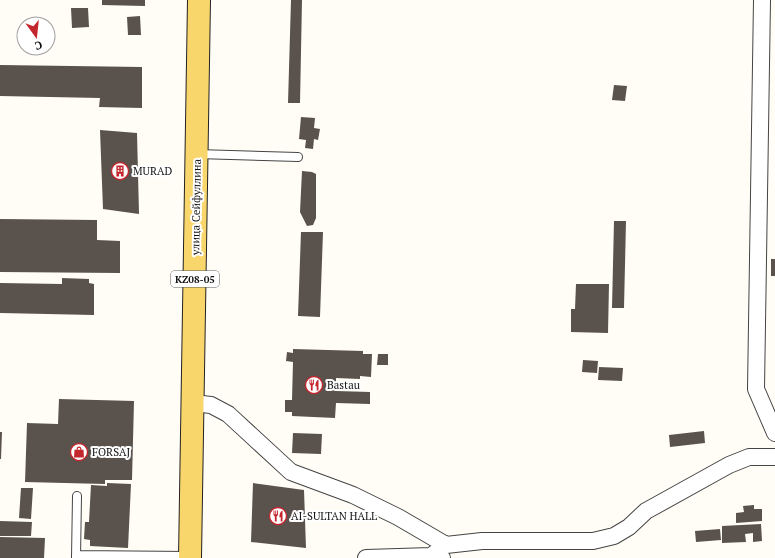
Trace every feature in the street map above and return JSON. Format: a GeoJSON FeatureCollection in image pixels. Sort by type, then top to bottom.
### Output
{"type":"FeatureCollection","features":[{"type":"Feature","properties":{"kind":"main road","name":"улица Сейфуллина"},"geometry":{"type":"LineString","coordinates":[[190,557],[199,0]]}},
{"type":"Feature","properties":{"kind":"street"},"geometry":{"type":"LineString","coordinates":[[762,0],[769,53],[756,389],[775,433]]}},
{"type":"Feature","properties":{"kind":"street"},"geometry":{"type":"LineString","coordinates":[[193,402],[212,405],[228,414],[291,472],[353,495],[398,517],[440,553]]}},
{"type":"Feature","properties":{"kind":"street"},"geometry":{"type":"LineString","coordinates":[[366,558],[440,553],[482,541],[593,541],[614,536],[629,527],[646,511],[729,465],[749,457],[775,457]]}},
{"type":"Feature","properties":{"kind":"lane"},"geometry":{"type":"LineString","coordinates":[[197,154],[298,158]]}},
{"type":"Feature","properties":{"kind":"lane"},"geometry":{"type":"LineString","coordinates":[[77,496],[76,557],[190,557]]}},
{"type":"Feature","properties":{"kind":"building"},"geometry":{"type":"Polygon","coordinates":[[[102,0],[145,0],[145,6],[102,5],[102,0]]]}},
{"type":"Feature","properties":{"kind":"building"},"geometry":{"type":"Polygon","coordinates":[[[291,0],[302,0],[300,103],[288,103],[291,0]]]}},
{"type":"Feature","properties":{"kind":"building"},"geometry":{"type":"Polygon","coordinates":[[[71,8],[88,8],[89,27],[72,28],[71,8]]]}},
{"type":"Feature","properties":{"kind":"building"},"geometry":{"type":"Polygon","coordinates":[[[140,16],[141,35],[128,35],[127,17],[140,16]]]}},
{"type":"Feature","properties":{"kind":"building"},"geometry":{"type":"Polygon","coordinates":[[[0,65],[142,67],[142,108],[99,107],[100,98],[0,96],[0,65]]]}},
{"type":"Feature","properties":{"kind":"building"},"geometry":{"type":"Polygon","coordinates":[[[614,85],[627,86],[625,101],[612,100],[614,85]]]}},
{"type":"Feature","properties":{"kind":"building"},"geometry":{"type":"Polygon","coordinates":[[[301,117],[315,118],[314,128],[320,129],[318,140],[314,139],[313,149],[305,148],[306,140],[299,139],[301,117]]]}},
{"type":"Feature","properties":{"kind":"building","name":"MURAD"},"geometry":{"type":"Polygon","coordinates":[[[100,130],[137,133],[139,214],[103,209],[100,130]]]}},
{"type":"Feature","properties":{"kind":"building"},"geometry":{"type":"Polygon","coordinates":[[[302,171],[316,174],[316,218],[313,225],[307,226],[300,212],[302,171]]]}},
{"type":"Feature","properties":{"kind":"building"},"geometry":{"type":"Polygon","coordinates":[[[0,219],[97,220],[97,240],[120,241],[120,273],[0,272],[0,219]]]}},
{"type":"Feature","properties":{"kind":"building"},"geometry":{"type":"Polygon","coordinates":[[[614,221],[626,221],[624,308],[612,308],[614,221]]]}},
{"type":"Feature","properties":{"kind":"building"},"geometry":{"type":"Polygon","coordinates":[[[301,232],[323,232],[320,317],[298,316],[301,232]]]}},
{"type":"Feature","properties":{"kind":"building"},"geometry":{"type":"Polygon","coordinates":[[[771,259],[775,259],[775,276],[771,276],[771,259]]]}},
{"type":"Feature","properties":{"kind":"building"},"geometry":{"type":"Polygon","coordinates":[[[62,278],[89,279],[89,283],[94,284],[94,315],[0,313],[0,283],[62,284],[62,278]]]}},
{"type":"Feature","properties":{"kind":"building"},"geometry":{"type":"Polygon","coordinates":[[[576,284],[609,284],[608,333],[571,332],[571,309],[575,309],[576,284]]]}},
{"type":"Feature","properties":{"kind":"building","name":"Bastau"},"geometry":{"type":"Polygon","coordinates":[[[293,349],[363,351],[363,354],[372,354],[371,377],[360,376],[360,379],[336,378],[336,391],[370,392],[370,404],[336,403],[335,418],[292,416],[292,412],[285,412],[285,400],[292,400],[293,362],[286,361],[287,352],[293,353],[293,349]]]}},
{"type":"Feature","properties":{"kind":"building"},"geometry":{"type":"Polygon","coordinates":[[[378,354],[388,354],[388,365],[377,365],[378,354]]]}},
{"type":"Feature","properties":{"kind":"building"},"geometry":{"type":"Polygon","coordinates":[[[583,360],[598,361],[597,373],[582,372],[583,360]]]}},
{"type":"Feature","properties":{"kind":"building"},"geometry":{"type":"Polygon","coordinates":[[[599,367],[623,368],[622,381],[598,380],[599,367]]]}},
{"type":"Feature","properties":{"kind":"building","name":"FORSAJ"},"geometry":{"type":"Polygon","coordinates":[[[59,399],[134,401],[132,480],[105,480],[105,484],[25,482],[27,423],[58,424],[59,399]]]}},
{"type":"Feature","properties":{"kind":"building"},"geometry":{"type":"Polygon","coordinates":[[[704,431],[705,443],[670,447],[669,435],[704,431]]]}},
{"type":"Feature","properties":{"kind":"building"},"geometry":{"type":"Polygon","coordinates":[[[0,432],[2,432],[1,459],[0,459],[0,432]]]}},
{"type":"Feature","properties":{"kind":"building"},"geometry":{"type":"Polygon","coordinates":[[[293,433],[322,434],[321,454],[292,453],[293,433]]]}},
{"type":"Feature","properties":{"kind":"building"},"geometry":{"type":"Polygon","coordinates":[[[107,483],[131,484],[128,548],[90,546],[90,540],[84,539],[85,522],[89,522],[91,485],[107,486],[107,483]]]}},
{"type":"Feature","properties":{"kind":"building","name":"AI-SULTAN HALL"},"geometry":{"type":"Polygon","coordinates":[[[253,483],[304,490],[306,548],[251,542],[253,483]]]}},
{"type":"Feature","properties":{"kind":"building"},"geometry":{"type":"Polygon","coordinates":[[[21,488],[33,488],[31,519],[19,518],[21,488]]]}},
{"type":"Feature","properties":{"kind":"building"},"geometry":{"type":"Polygon","coordinates":[[[754,505],[754,509],[762,509],[762,521],[736,523],[736,513],[744,512],[743,506],[754,505]]]}},
{"type":"Feature","properties":{"kind":"building"},"geometry":{"type":"Polygon","coordinates":[[[0,521],[32,522],[31,536],[0,536],[0,521]]]}},
{"type":"Feature","properties":{"kind":"building"},"geometry":{"type":"Polygon","coordinates":[[[761,524],[762,541],[753,542],[753,533],[745,534],[746,542],[722,543],[722,526],[761,524]]]}},
{"type":"Feature","properties":{"kind":"building"},"geometry":{"type":"Polygon","coordinates":[[[720,529],[721,540],[696,542],[695,531],[720,529]]]}},
{"type":"Feature","properties":{"kind":"building"},"geometry":{"type":"Polygon","coordinates":[[[0,537],[45,538],[44,558],[0,558],[0,537]]]}},
{"type":"Feature","properties":{"kind":"place","name":"MURAD"},"geometry":{"type":"Point","coordinates":[120,171]}},
{"type":"Feature","properties":{"kind":"place","name":"Bastau"},"geometry":{"type":"Point","coordinates":[314,385]}},
{"type":"Feature","properties":{"kind":"place","name":"FORSAJ"},"geometry":{"type":"Point","coordinates":[79,452]}},
{"type":"Feature","properties":{"kind":"place","name":"AI-SULTAN HALL"},"geometry":{"type":"Point","coordinates":[278,516]}}]}
